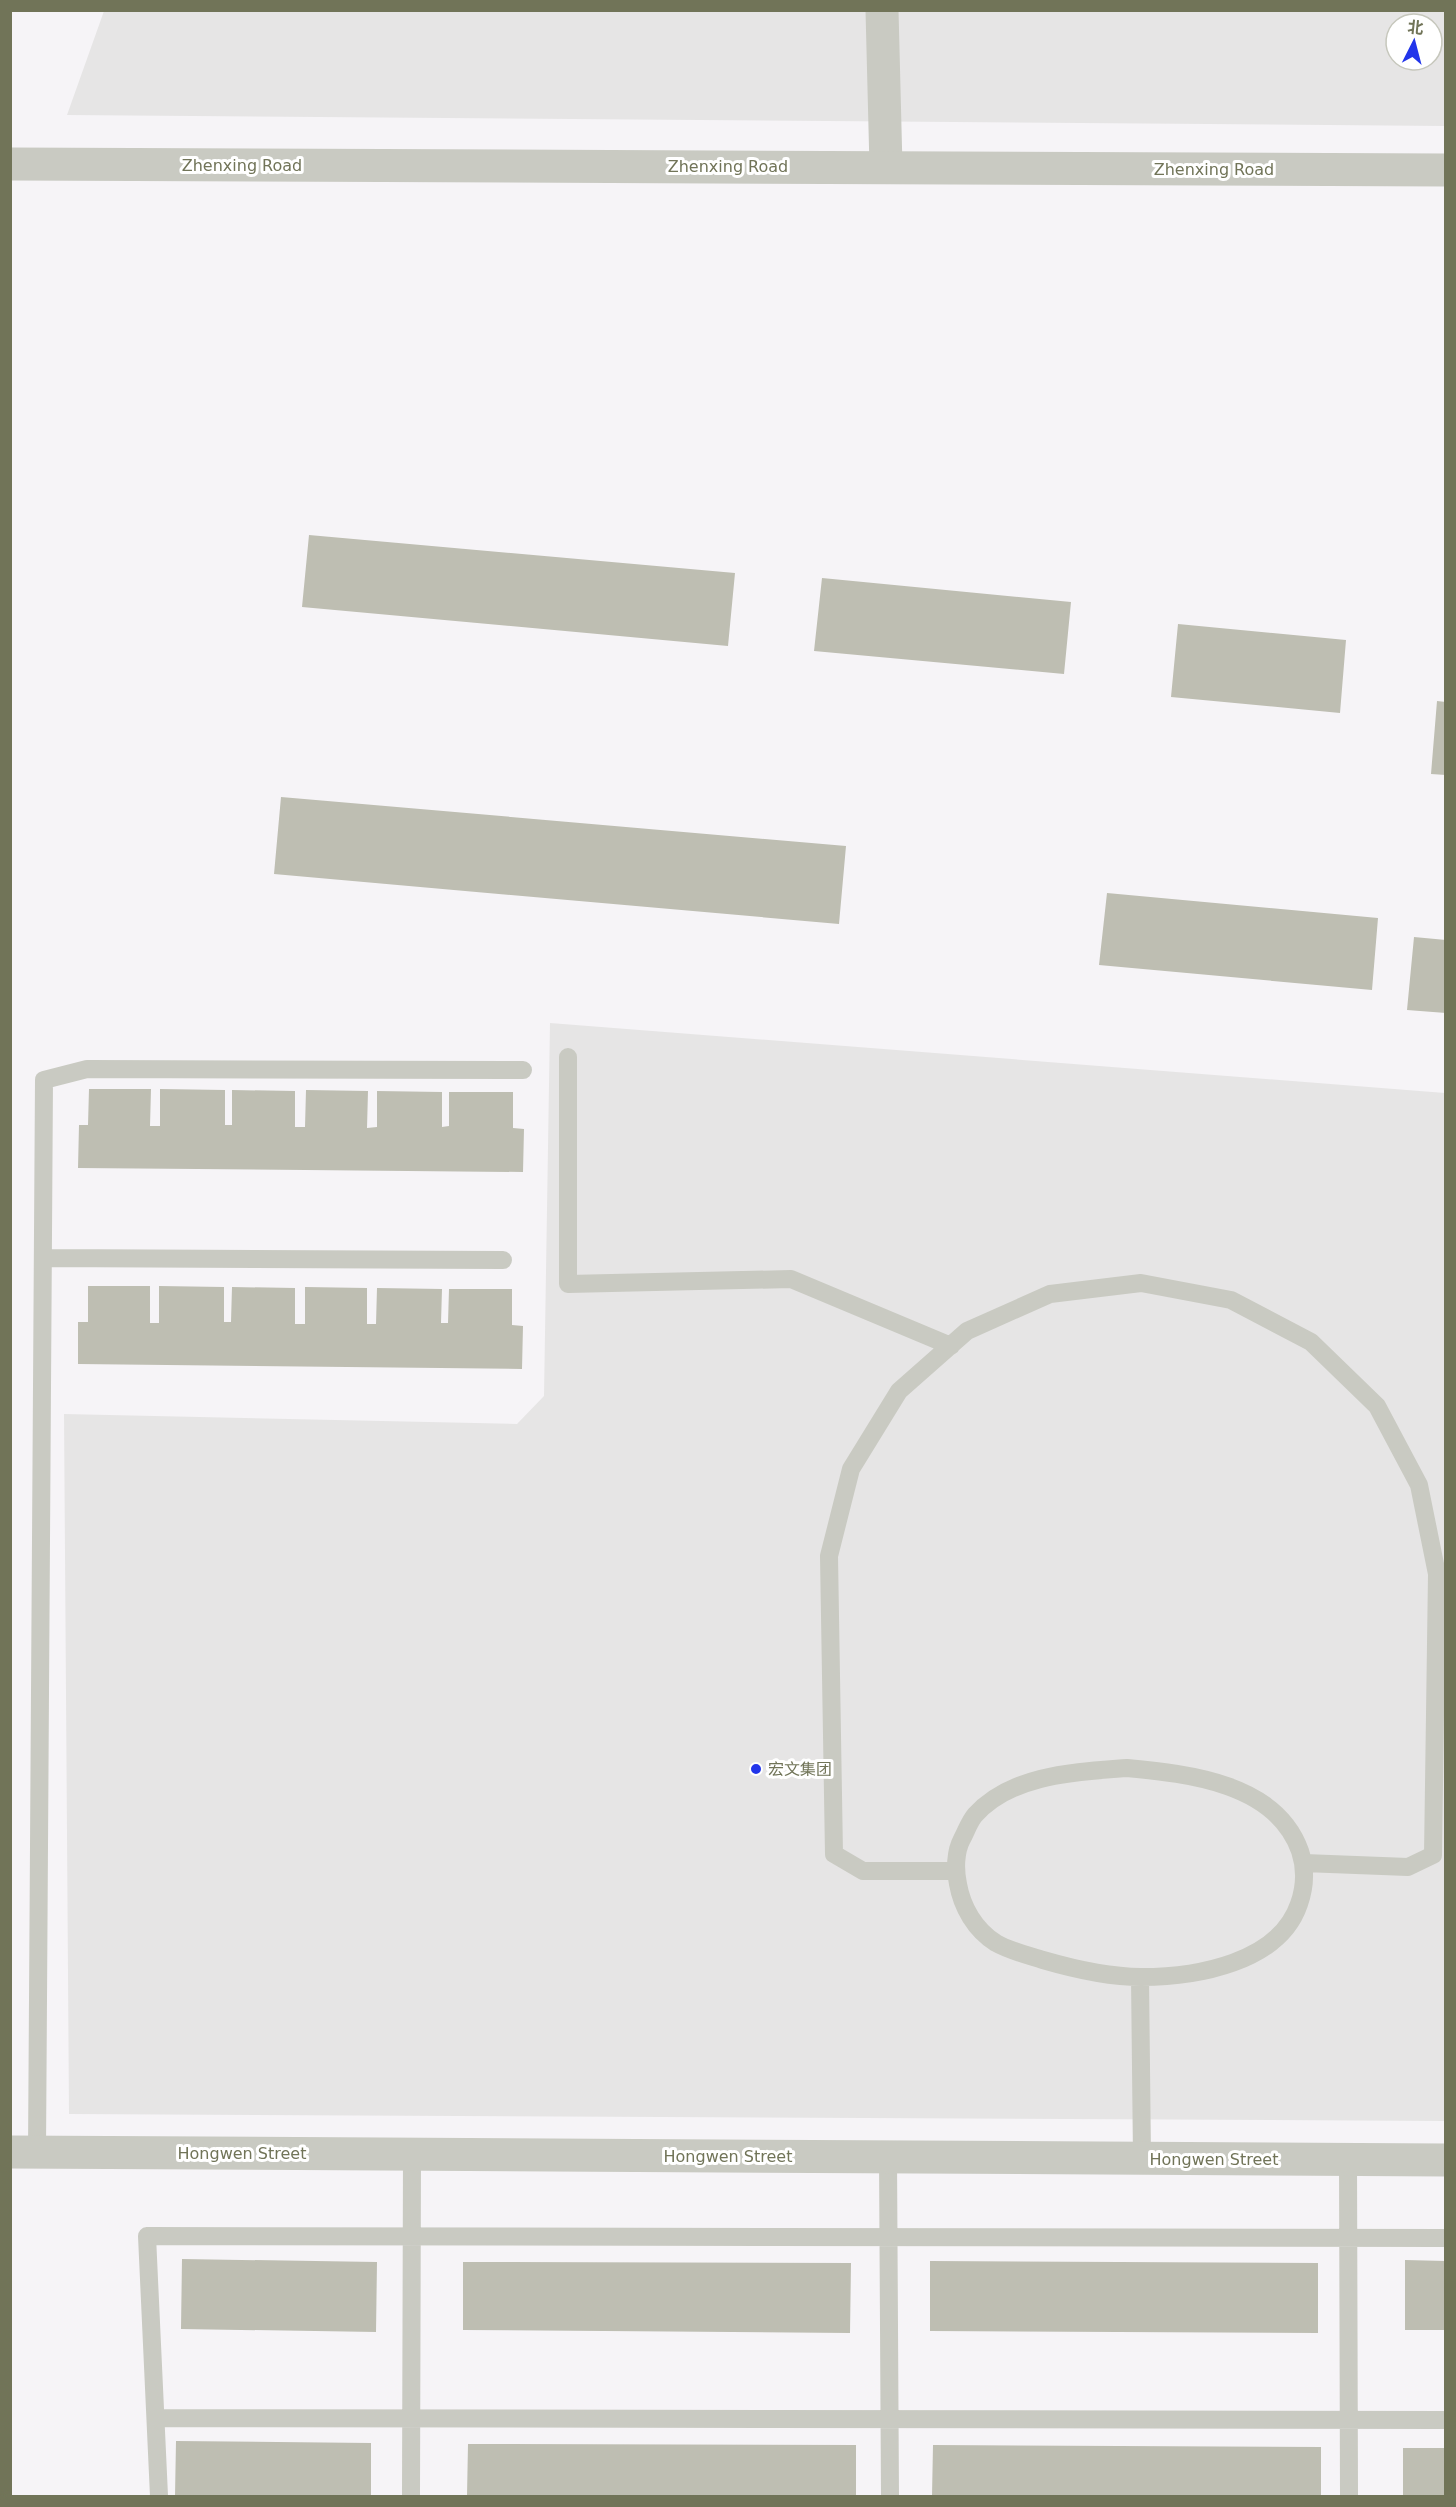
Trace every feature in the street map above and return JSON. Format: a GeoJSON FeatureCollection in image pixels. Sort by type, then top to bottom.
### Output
{"type":"FeatureCollection","features":[{"type":"Feature","properties":{"kind":"street"},"geometry":{"type":"LineString","coordinates":[[882,10],[886,167]]}},
{"type":"Feature","properties":{"kind":"street","name":"Zhenxing Road"},"geometry":{"type":"LineString","coordinates":[[10,164],[1446,170]]}},
{"type":"Feature","properties":{"kind":"street","name":"Hongwen Street"},"geometry":{"type":"LineString","coordinates":[[24,2152],[1446,2160]]}},
{"type":"Feature","properties":{"kind":"lane"},"geometry":{"type":"LineString","coordinates":[[568,1057],[568,1284],[791,1279],[951,1346]]}},
{"type":"Feature","properties":{"kind":"lane"},"geometry":{"type":"LineString","coordinates":[[24,2152],[43,1258],[44,1080],[87,1069],[523,1070]]}},
{"type":"Feature","properties":{"kind":"lane"},"geometry":{"type":"LineString","coordinates":[[43,1258],[503,1260]]}},
{"type":"Feature","properties":{"kind":"lane"},"geometry":{"type":"LineString","coordinates":[[955,1871],[863,1871],[834,1854],[829,1556],[851,1469],[899,1391],[968,1331],[1050,1294],[1141,1283],[1231,1300],[1311,1342],[1377,1406],[1419,1485],[1437,1574],[1433,1855],[1408,1867],[1304,1863]]}},
{"type":"Feature","properties":{"kind":"lane"},"geometry":{"type":"LineString","coordinates":[[1127,1768],[1172,1772],[1210,1781],[1253,1797],[1277,1813],[1294,1835],[1304,1863],[1304,1891],[1294,1918],[1277,1940],[1253,1956],[1185,1974],[1140,1977],[1079,1970],[1022,1954],[996,1942],[975,1923],[970,1915],[961,1898],[955,1871],[960,1843],[973,1817],[994,1798],[1021,1786],[1069,1773],[1127,1768]]}},
{"type":"Feature","properties":{"kind":"lane"},"geometry":{"type":"LineString","coordinates":[[1140,1977],[1142,2158]]}},
{"type":"Feature","properties":{"kind":"lane"},"geometry":{"type":"LineString","coordinates":[[411,2496],[412,2155]]}},
{"type":"Feature","properties":{"kind":"lane"},"geometry":{"type":"LineString","coordinates":[[888,2157],[890,2496]]}},
{"type":"Feature","properties":{"kind":"lane"},"geometry":{"type":"LineString","coordinates":[[1348,2160],[1349,2496]]}},
{"type":"Feature","properties":{"kind":"lane"},"geometry":{"type":"LineString","coordinates":[[159,2496],[147,2236],[1446,2238]]}},
{"type":"Feature","properties":{"kind":"lane"},"geometry":{"type":"LineString","coordinates":[[156,2418],[1446,2420]]}},
{"type":"Feature","properties":{"kind":"shaded area"},"geometry":{"type":"Polygon","coordinates":[[[104,11],[1445,11],[1445,126],[67,115],[104,11]]]}},
{"type":"Feature","properties":{"kind":"shaded area","name":"宏文集团"},"geometry":{"type":"Polygon","coordinates":[[[550,1023],[1445,1093],[1445,2121],[69,2114],[64,1414],[517,1424],[544,1396],[550,1023]]]}},
{"type":"Feature","properties":{"kind":"building"},"geometry":{"type":"Polygon","coordinates":[[[309,535],[735,573],[728,646],[302,607],[309,535]]]}},
{"type":"Feature","properties":{"kind":"building"},"geometry":{"type":"Polygon","coordinates":[[[822,578],[1071,602],[1064,674],[814,651],[822,578]]]}},
{"type":"Feature","properties":{"kind":"building"},"geometry":{"type":"Polygon","coordinates":[[[1178,624],[1346,640],[1340,713],[1171,697],[1178,624]]]}},
{"type":"Feature","properties":{"kind":"building"},"geometry":{"type":"Polygon","coordinates":[[[1437,701],[1446,702],[1446,775],[1431,774],[1437,701]]]}},
{"type":"Feature","properties":{"kind":"building"},"geometry":{"type":"Polygon","coordinates":[[[281,797],[846,846],[839,924],[274,874],[281,797]]]}},
{"type":"Feature","properties":{"kind":"building"},"geometry":{"type":"Polygon","coordinates":[[[1107,893],[1378,918],[1372,990],[1099,965],[1107,893]]]}},
{"type":"Feature","properties":{"kind":"building"},"geometry":{"type":"Polygon","coordinates":[[[1414,937],[1446,940],[1446,1013],[1407,1010],[1414,937]]]}},
{"type":"Feature","properties":{"kind":"building"},"geometry":{"type":"Polygon","coordinates":[[[89,1089],[151,1089],[150,1126],[160,1126],[160,1089],[225,1090],[225,1125],[232,1125],[232,1090],[295,1091],[295,1127],[305,1127],[306,1090],[368,1091],[367,1128],[377,1127],[377,1091],[442,1092],[442,1127],[449,1126],[449,1092],[513,1092],[513,1128],[524,1129],[523,1172],[78,1168],[79,1125],[88,1125],[89,1089]]]}},
{"type":"Feature","properties":{"kind":"building"},"geometry":{"type":"Polygon","coordinates":[[[88,1286],[150,1286],[150,1323],[159,1323],[159,1286],[224,1287],[224,1322],[231,1322],[232,1287],[295,1288],[295,1324],[305,1324],[305,1287],[367,1288],[367,1324],[376,1324],[377,1288],[442,1289],[441,1323],[448,1323],[449,1289],[512,1289],[512,1325],[523,1326],[522,1369],[78,1364],[78,1322],[88,1322],[88,1286]]]}},
{"type":"Feature","properties":{"kind":"building"},"geometry":{"type":"Polygon","coordinates":[[[182,2259],[377,2262],[376,2332],[181,2329],[182,2259]]]}},
{"type":"Feature","properties":{"kind":"building"},"geometry":{"type":"Polygon","coordinates":[[[1405,2260],[1446,2261],[1446,2330],[1405,2330],[1405,2260]]]}},
{"type":"Feature","properties":{"kind":"building"},"geometry":{"type":"Polygon","coordinates":[[[930,2261],[1318,2263],[1318,2333],[930,2331],[930,2261]]]}},
{"type":"Feature","properties":{"kind":"building"},"geometry":{"type":"Polygon","coordinates":[[[463,2262],[851,2263],[850,2333],[463,2330],[463,2262]]]}},
{"type":"Feature","properties":{"kind":"building"},"geometry":{"type":"Polygon","coordinates":[[[176,2441],[371,2443],[371,2496],[175,2496],[176,2441]]]}},
{"type":"Feature","properties":{"kind":"building"},"geometry":{"type":"Polygon","coordinates":[[[468,2444],[856,2445],[856,2496],[467,2496],[468,2444]]]}},
{"type":"Feature","properties":{"kind":"building"},"geometry":{"type":"Polygon","coordinates":[[[933,2445],[1321,2447],[1321,2496],[932,2496],[933,2445]]]}},
{"type":"Feature","properties":{"kind":"building"},"geometry":{"type":"Polygon","coordinates":[[[1403,2448],[1446,2448],[1446,2496],[1403,2496],[1403,2448]]]}},
{"type":"Feature","properties":{"kind":"place","name":"宏文集团"},"geometry":{"type":"Point","coordinates":[756,1769]}}]}
